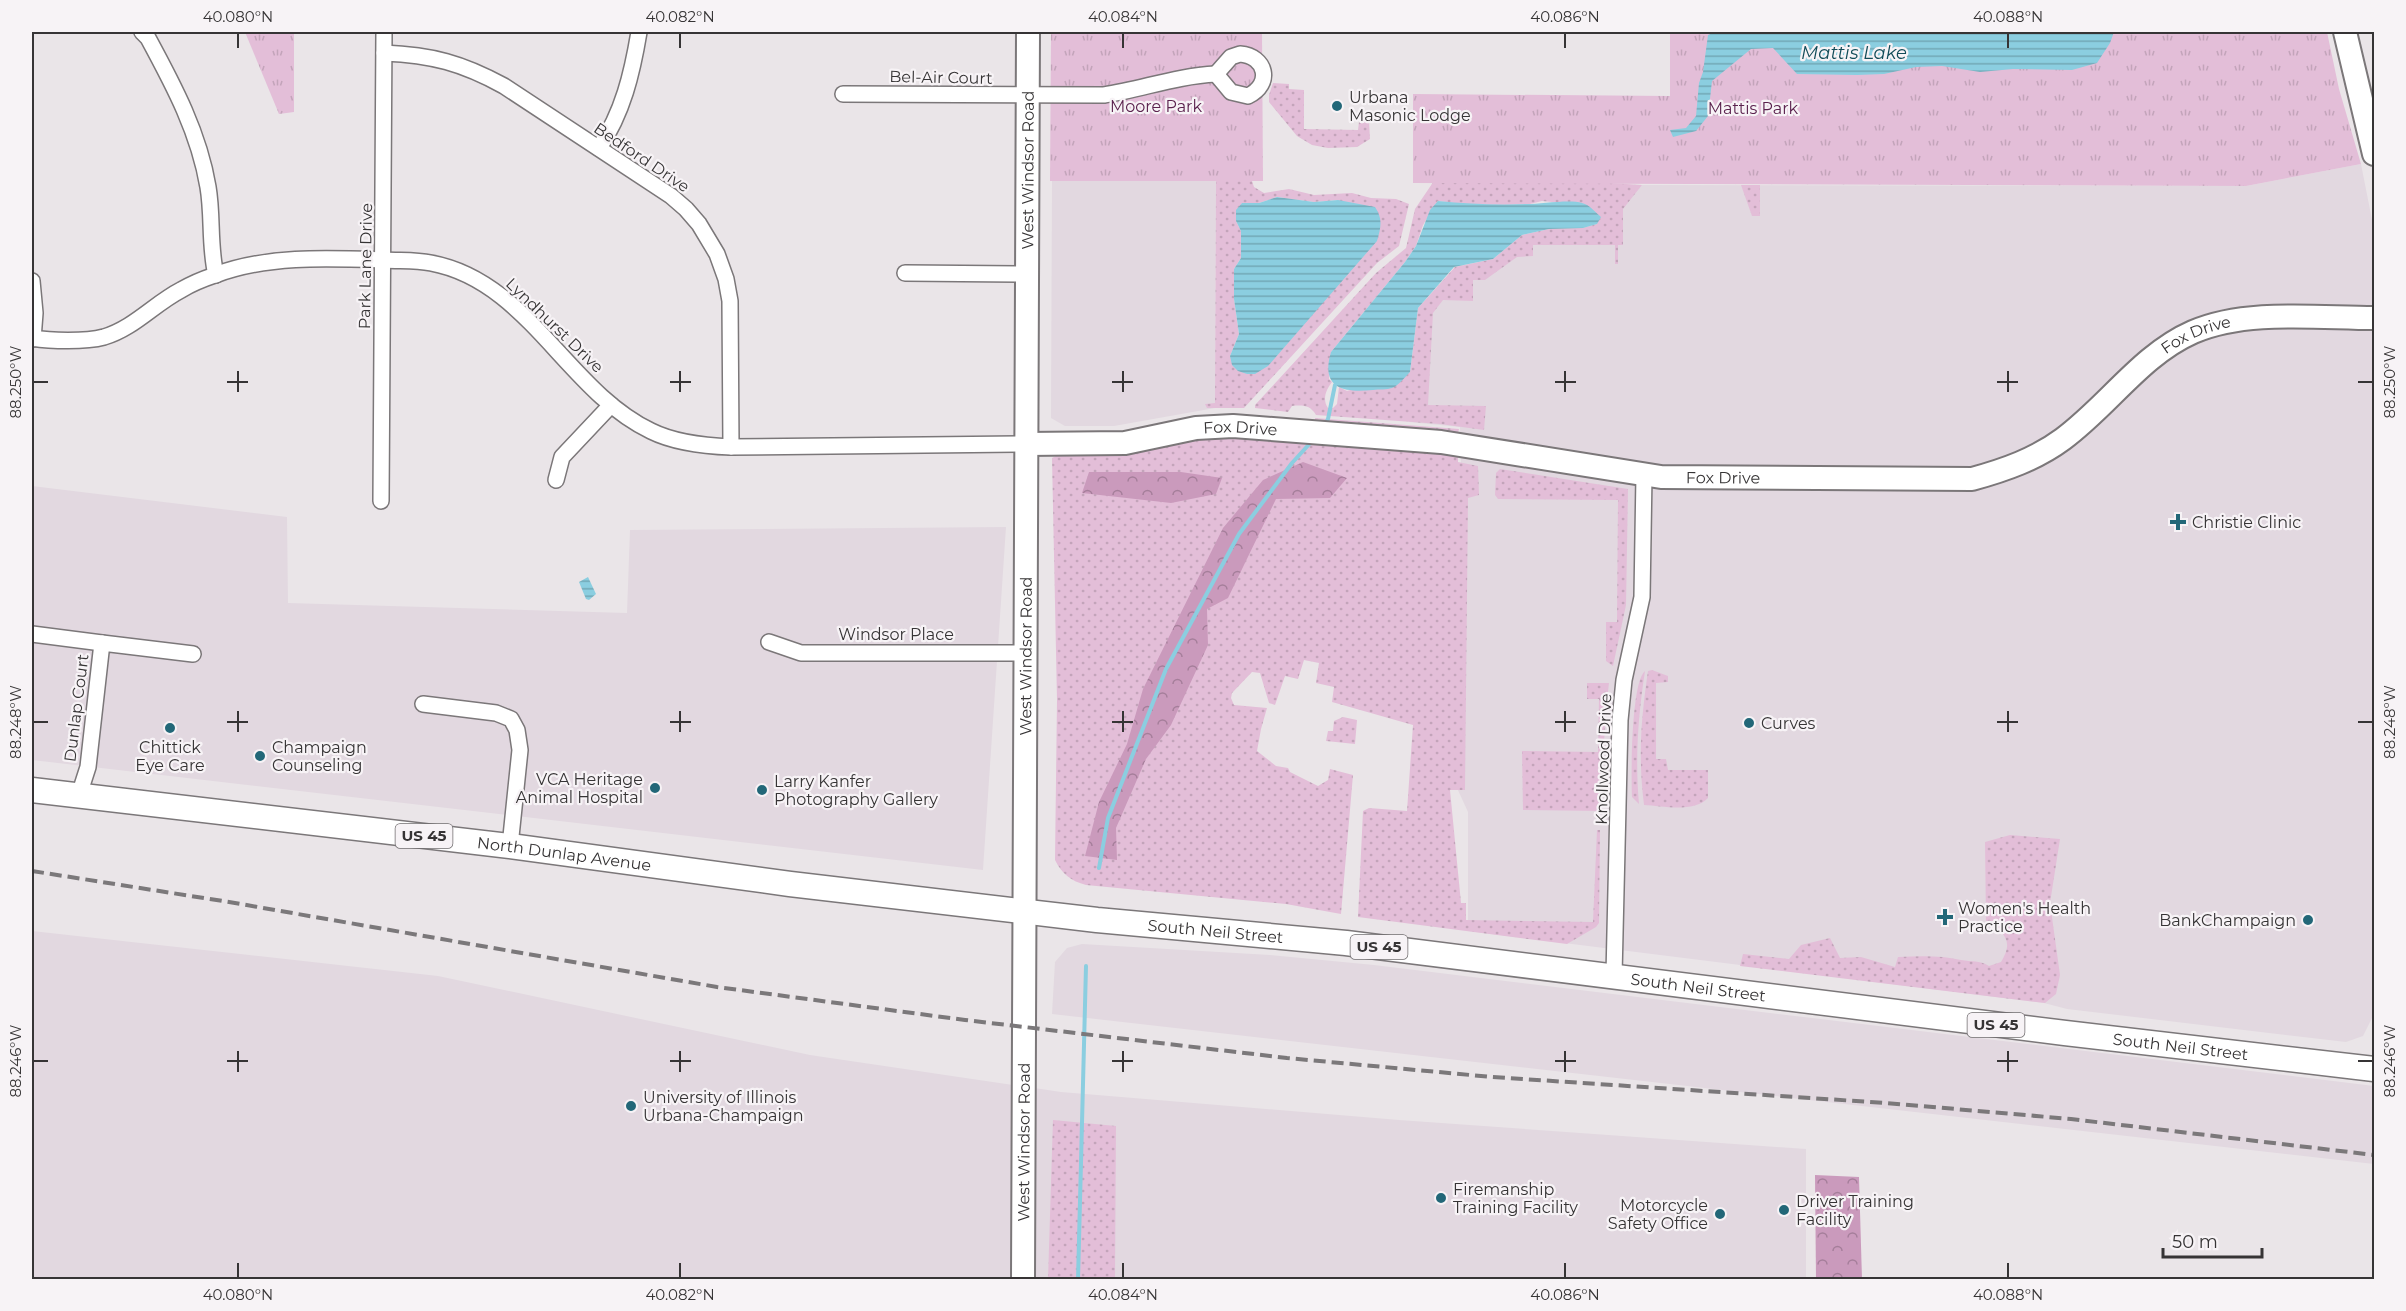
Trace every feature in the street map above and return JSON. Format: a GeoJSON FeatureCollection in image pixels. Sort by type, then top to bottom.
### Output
{"type":"FeatureCollection","features":[{"type":"Feature","properties":{"kind":"main road","name":"North Dunlap Avenue"},"geometry":{"type":"LineString","coordinates":[[32,790],[510,846],[768,881],[1023,911]]}},
{"type":"Feature","properties":{"kind":"main road","name":"South Neil Street"},"geometry":{"type":"LineString","coordinates":[[1023,911],[1346,943],[2065,1033],[2374,1069]]}},
{"type":"Feature","properties":{"kind":"street"},"geometry":{"type":"LineString","coordinates":[[142,32],[148,38],[169,76],[192,128],[208,188],[216,275]]}},
{"type":"Feature","properties":{"kind":"street","name":"Park Lane Drive"},"geometry":{"type":"LineString","coordinates":[[381,501],[384,32]]}},
{"type":"Feature","properties":{"kind":"street"},"geometry":{"type":"LineString","coordinates":[[599,148],[626,95],[639,32]]}},
{"type":"Feature","properties":{"kind":"street","name":"West Windsor Road"},"geometry":{"type":"LineString","coordinates":[[1023,1280],[1025,274],[1028,32]]}},
{"type":"Feature","properties":{"kind":"street"},"geometry":{"type":"LineString","coordinates":[[2345,32],[2374,154]]}},
{"type":"Feature","properties":{"kind":"street","name":"Bedford Drive"},"geometry":{"type":"LineString","coordinates":[[384,53],[430,57],[476,70],[599,148],[671,196],[686,209],[699,224],[717,254],[726,279],[730,301],[731,447]]}},
{"type":"Feature","properties":{"kind":"street","name":"Bel-Air Court"},"geometry":{"type":"LineString","coordinates":[[843,94],[1104,95],[1125,92],[1164,80],[1191,75],[1216,74]]}},
{"type":"Feature","properties":{"kind":"street","name":"Lyndhurst Drive"},"geometry":{"type":"LineString","coordinates":[[32,338],[57,340],[104,337],[137,322],[180,290],[216,275],[263,261],[430,262],[484,284],[515,308],[611,405],[654,433],[701,445],[731,447],[1026,444]]}},
{"type":"Feature","properties":{"kind":"street"},"geometry":{"type":"LineString","coordinates":[[905,273],[1025,274]]}},
{"type":"Feature","properties":{"kind":"street"},"geometry":{"type":"LineString","coordinates":[[32,281],[35,313],[32,338]]}},
{"type":"Feature","properties":{"kind":"street","name":"Fox Drive"},"geometry":{"type":"LineString","coordinates":[[1026,444],[1125,443],[1196,428],[1233,426],[1338,432],[1442,442],[1644,475],[1777,479],[1972,478],[2008,468],[2045,452],[2076,429],[2154,355],[2194,332],[2212,325],[2238,320],[2374,318]]}},
{"type":"Feature","properties":{"kind":"street"},"geometry":{"type":"LineString","coordinates":[[556,480],[562,458],[611,405]]}},
{"type":"Feature","properties":{"kind":"street","name":"Knollwood Drive"},"geometry":{"type":"LineString","coordinates":[[1614,975],[1620,720],[1624,680],[1642,597],[1644,475]]}},
{"type":"Feature","properties":{"kind":"street"},"geometry":{"type":"LineString","coordinates":[[32,634],[102,643]]}},
{"type":"Feature","properties":{"kind":"street","name":"Windsor Place"},"geometry":{"type":"LineString","coordinates":[[769,642],[801,653],[911,651],[1025,653]]}},
{"type":"Feature","properties":{"kind":"street","name":"Dunlap Court"},"geometry":{"type":"LineString","coordinates":[[79,795],[88,767],[102,643],[193,654]]}},
{"type":"Feature","properties":{"kind":"street"},"geometry":{"type":"LineString","coordinates":[[423,704],[496,713],[511,720],[518,730],[520,750],[510,846]]}},
{"type":"Feature","properties":{"kind":"shaded area"},"geometry":{"type":"Polygon","coordinates":[[[2361,164],[2374,230],[2374,1014],[2363,1036],[2346,1042],[2067,1009],[2044,1003],[1468,931],[1468,812],[1457,788],[1460,427],[1409,422],[1428,305],[1525,241],[1624,198],[1642,185],[2246,186],[2361,164]]]}},
{"type":"Feature","properties":{"kind":"shaded area"},"geometry":{"type":"Polygon","coordinates":[[[1052,181],[1216,181],[1215,408],[1114,426],[1065,426],[1051,418],[1052,181]]]}},
{"type":"Feature","properties":{"kind":"shaded area"},"geometry":{"type":"Polygon","coordinates":[[[32,486],[287,517],[288,603],[627,613],[630,530],[1006,527],[983,870],[32,760],[32,486]]]}},
{"type":"Feature","properties":{"kind":"shaded area","name":"University of Illinois Urbana-Champaign"},"geometry":{"type":"Polygon","coordinates":[[[32,931],[438,976],[810,1055],[1061,1092],[1399,1120],[1806,1149],[1806,1279],[32,1280],[32,931]]]}},
{"type":"Feature","properties":{"kind":"shaded area"},"geometry":{"type":"Polygon","coordinates":[[[1082,944],[1270,955],[1374,965],[2374,1086],[2374,1164],[1052,1014],[1055,962],[1067,948],[1082,944]]]}},
{"type":"Feature","properties":{"kind":"green space"},"geometry":{"type":"Polygon","coordinates":[[[245,32],[294,32],[294,112],[279,114],[245,32]]]}},
{"type":"Feature","properties":{"kind":"green space","name":"Moore Park"},"geometry":{"type":"Polygon","coordinates":[[[1051,32],[1262,32],[1263,181],[1050,181],[1051,32]]]}},
{"type":"Feature","properties":{"kind":"green space","name":"Mattis Park"},"geometry":{"type":"Polygon","coordinates":[[[1670,32],[2327,32],[2339,89],[2361,164],[2246,186],[1413,183],[1413,94],[1670,96],[1670,32]]]}},
{"type":"Feature","properties":{"kind":"green space"},"geometry":{"type":"Polygon","coordinates":[[[1273,83],[1289,84],[1289,89],[1304,90],[1304,129],[1358,130],[1359,122],[1369,121],[1370,139],[1357,147],[1328,148],[1312,145],[1297,136],[1269,102],[1273,83]]]}},
{"type":"Feature","properties":{"kind":"green space"},"geometry":{"type":"Polygon","coordinates":[[[1440,172],[1642,185],[1623,209],[1623,245],[1618,245],[1618,264],[1615,264],[1615,245],[1533,245],[1533,256],[1517,257],[1485,280],[1473,280],[1473,301],[1443,300],[1433,313],[1428,405],[1486,406],[1484,430],[1440,424],[1316,415],[1309,407],[1303,406],[1292,406],[1288,412],[1255,408],[1255,405],[1376,273],[1406,248],[1415,209],[1440,172]],[[1438,201],[1423,225],[1416,246],[1405,262],[1331,352],[1329,379],[1332,382],[1325,398],[1328,408],[1333,408],[1337,404],[1339,387],[1347,391],[1410,372],[1418,308],[1455,267],[1493,259],[1522,235],[1549,229],[1583,228],[1597,224],[1562,203],[1542,201],[1530,204],[1480,206],[1438,201]]]}},
{"type":"Feature","properties":{"kind":"green space"},"geometry":{"type":"Polygon","coordinates":[[[1216,181],[1252,181],[1254,187],[1264,193],[1289,189],[1314,195],[1352,193],[1371,198],[1396,199],[1409,204],[1399,246],[1377,263],[1244,408],[1207,408],[1205,404],[1215,403],[1216,181]],[[1277,197],[1259,203],[1242,203],[1236,221],[1241,231],[1241,258],[1234,269],[1234,299],[1239,334],[1230,356],[1247,374],[1338,200],[1314,202],[1277,197]]]}},
{"type":"Feature","properties":{"kind":"green space"},"geometry":{"type":"Polygon","coordinates":[[[1741,185],[1760,185],[1760,216],[1752,216],[1741,185]]]}},
{"type":"Feature","properties":{"kind":"green space"},"geometry":{"type":"Polygon","coordinates":[[[1315,418],[1459,429],[1458,433],[1315,420],[1315,418]]]}},
{"type":"Feature","properties":{"kind":"green space"},"geometry":{"type":"Polygon","coordinates":[[[1242,436],[1458,455],[1458,462],[1478,466],[1479,495],[1468,498],[1465,790],[1450,790],[1461,903],[1466,903],[1466,920],[1593,922],[1597,830],[1600,830],[1599,923],[1596,927],[1567,944],[1358,917],[1363,811],[1369,808],[1407,811],[1413,725],[1332,702],[1334,687],[1316,683],[1319,663],[1304,660],[1298,679],[1285,676],[1275,705],[1269,703],[1260,673],[1252,672],[1232,693],[1231,698],[1234,705],[1267,708],[1257,751],[1276,766],[1288,768],[1290,772],[1318,786],[1328,780],[1330,769],[1353,775],[1341,914],[1286,904],[1086,885],[1071,879],[1061,869],[1055,860],[1057,700],[1052,458],[1060,454],[1199,437],[1242,436]]]}},
{"type":"Feature","properties":{"kind":"green space"},"geometry":{"type":"Polygon","coordinates":[[[1303,462],[1347,478],[1330,498],[1276,499],[1228,598],[1207,609],[1208,645],[1171,725],[1146,759],[1116,828],[1117,860],[1085,856],[1099,802],[1127,744],[1143,689],[1223,528],[1263,480],[1303,462]]]}},
{"type":"Feature","properties":{"kind":"green space"},"geometry":{"type":"Polygon","coordinates":[[[1500,469],[1628,489],[1626,605],[1613,666],[1606,661],[1606,622],[1617,622],[1618,500],[1498,499],[1495,495],[1496,473],[1500,469]]]}},
{"type":"Feature","properties":{"kind":"green space"},"geometry":{"type":"Polygon","coordinates":[[[1089,472],[1181,472],[1222,478],[1216,494],[1171,503],[1082,493],[1089,472]]]}},
{"type":"Feature","properties":{"kind":"green space"},"geometry":{"type":"Polygon","coordinates":[[[1652,670],[1668,676],[1668,682],[1656,683],[1656,759],[1666,759],[1668,770],[1708,770],[1708,798],[1695,806],[1678,808],[1644,805],[1641,770],[1642,722],[1648,671],[1652,670]]]}},
{"type":"Feature","properties":{"kind":"green space"},"geometry":{"type":"Polygon","coordinates":[[[1645,671],[1638,738],[1639,804],[1632,797],[1633,730],[1637,692],[1640,679],[1645,671]]]}},
{"type":"Feature","properties":{"kind":"green space"},"geometry":{"type":"Polygon","coordinates":[[[1587,683],[1609,683],[1605,717],[1602,811],[1523,810],[1522,751],[1598,752],[1599,699],[1587,699],[1587,683]]]}},
{"type":"Feature","properties":{"kind":"green space"},"geometry":{"type":"Polygon","coordinates":[[[1343,717],[1357,720],[1355,744],[1326,741],[1328,731],[1333,731],[1334,721],[1343,717]]]}},
{"type":"Feature","properties":{"kind":"green space"},"geometry":{"type":"Polygon","coordinates":[[[2010,835],[2060,839],[2050,903],[2060,975],[2056,994],[2045,1003],[1740,966],[1743,954],[1789,959],[1801,945],[1830,938],[1840,958],[1861,957],[1895,967],[1898,957],[1945,957],[1979,962],[1989,966],[2001,962],[2007,948],[2006,938],[1986,921],[1985,842],[2010,835]]]}},
{"type":"Feature","properties":{"kind":"green space"},"geometry":{"type":"Polygon","coordinates":[[[1053,1120],[1116,1126],[1115,1279],[1048,1279],[1053,1120]]]}},
{"type":"Feature","properties":{"kind":"green space"},"geometry":{"type":"Polygon","coordinates":[[[1815,1175],[1859,1177],[1862,1279],[1816,1279],[1815,1175]]]}},
{"type":"Feature","properties":{"kind":"water","name":"Mattis Lake"},"geometry":{"type":"Polygon","coordinates":[[[1715,32],[2114,32],[2097,63],[2072,70],[2013,69],[1980,72],[1942,66],[1916,67],[1884,74],[1797,74],[1773,48],[1751,49],[1712,81],[1708,116],[1696,131],[1673,137],[1670,130],[1686,128],[1696,116],[1699,83],[1703,72],[1708,35],[1715,32]]]}},
{"type":"Feature","properties":{"kind":"water"},"geometry":{"type":"Polygon","coordinates":[[[1277,197],[1314,202],[1338,200],[1375,207],[1380,219],[1380,227],[1377,241],[1268,366],[1255,374],[1247,374],[1238,371],[1232,365],[1230,356],[1239,334],[1234,299],[1234,269],[1241,258],[1241,231],[1236,221],[1236,210],[1242,203],[1259,203],[1277,197]]]}},
{"type":"Feature","properties":{"kind":"water"},"geometry":{"type":"Polygon","coordinates":[[[1438,201],[1471,204],[1577,202],[1588,205],[1601,217],[1597,224],[1583,228],[1549,229],[1522,235],[1493,259],[1454,267],[1418,308],[1410,372],[1402,381],[1392,388],[1362,391],[1337,386],[1329,374],[1328,364],[1331,352],[1405,262],[1416,246],[1430,210],[1438,201]]]}},
{"type":"Feature","properties":{"kind":"water"},"geometry":{"type":"Polygon","coordinates":[[[588,577],[596,594],[589,600],[586,599],[579,582],[588,577]]]}},
{"type":"Feature","properties":{"kind":"waterway"},"geometry":{"type":"LineString","coordinates":[[1325,424],[1335,385]]}},
{"type":"Feature","properties":{"kind":"waterway"},"geometry":{"type":"LineString","coordinates":[[1099,868],[1108,818],[1166,669],[1239,534],[1292,463],[1313,440]]}},
{"type":"Feature","properties":{"kind":"waterway"},"geometry":{"type":"LineString","coordinates":[[1078,1280],[1086,966]]}},
{"type":"Feature","properties":{"kind":"railway"},"geometry":{"type":"LineString","coordinates":[[32,871],[229,902],[717,987],[965,1020],[1287,1058],[1492,1077],[1886,1103],[2071,1119],[2374,1155]]}},
{"type":"Feature","properties":{"kind":"place","name":"Urbana Masonic Lodge"},"geometry":{"type":"Point","coordinates":[1337,106]}},
{"type":"Feature","properties":{"kind":"place","name":"Christie Clinic"},"geometry":{"type":"Point","coordinates":[2178,522]}},
{"type":"Feature","properties":{"kind":"place","name":"Curves"},"geometry":{"type":"Point","coordinates":[1749,723]}},
{"type":"Feature","properties":{"kind":"place","name":"Chittick Eye Care"},"geometry":{"type":"Point","coordinates":[170,728]}},
{"type":"Feature","properties":{"kind":"place","name":"Champaign Counseling"},"geometry":{"type":"Point","coordinates":[260,756]}},
{"type":"Feature","properties":{"kind":"place","name":"VCA Heritage Animal Hospital"},"geometry":{"type":"Point","coordinates":[655,788]}},
{"type":"Feature","properties":{"kind":"place","name":"Larry Kanfer Photography Gallery"},"geometry":{"type":"Point","coordinates":[762,790]}},
{"type":"Feature","properties":{"kind":"place","name":"Women's Health Practice"},"geometry":{"type":"Point","coordinates":[1945,917]}},
{"type":"Feature","properties":{"kind":"place","name":"BankChampaign"},"geometry":{"type":"Point","coordinates":[2308,920]}},
{"type":"Feature","properties":{"kind":"place","name":"University of Illinois Urbana-Champaign"},"geometry":{"type":"Point","coordinates":[631,1106]}},
{"type":"Feature","properties":{"kind":"place","name":"Firemanship Training Facility"},"geometry":{"type":"Point","coordinates":[1441,1198]}},
{"type":"Feature","properties":{"kind":"place","name":"Driver Training Facility"},"geometry":{"type":"Point","coordinates":[1784,1210]}},
{"type":"Feature","properties":{"kind":"place","name":"Motorcycle Safety Office"},"geometry":{"type":"Point","coordinates":[1720,1214]}}]}
